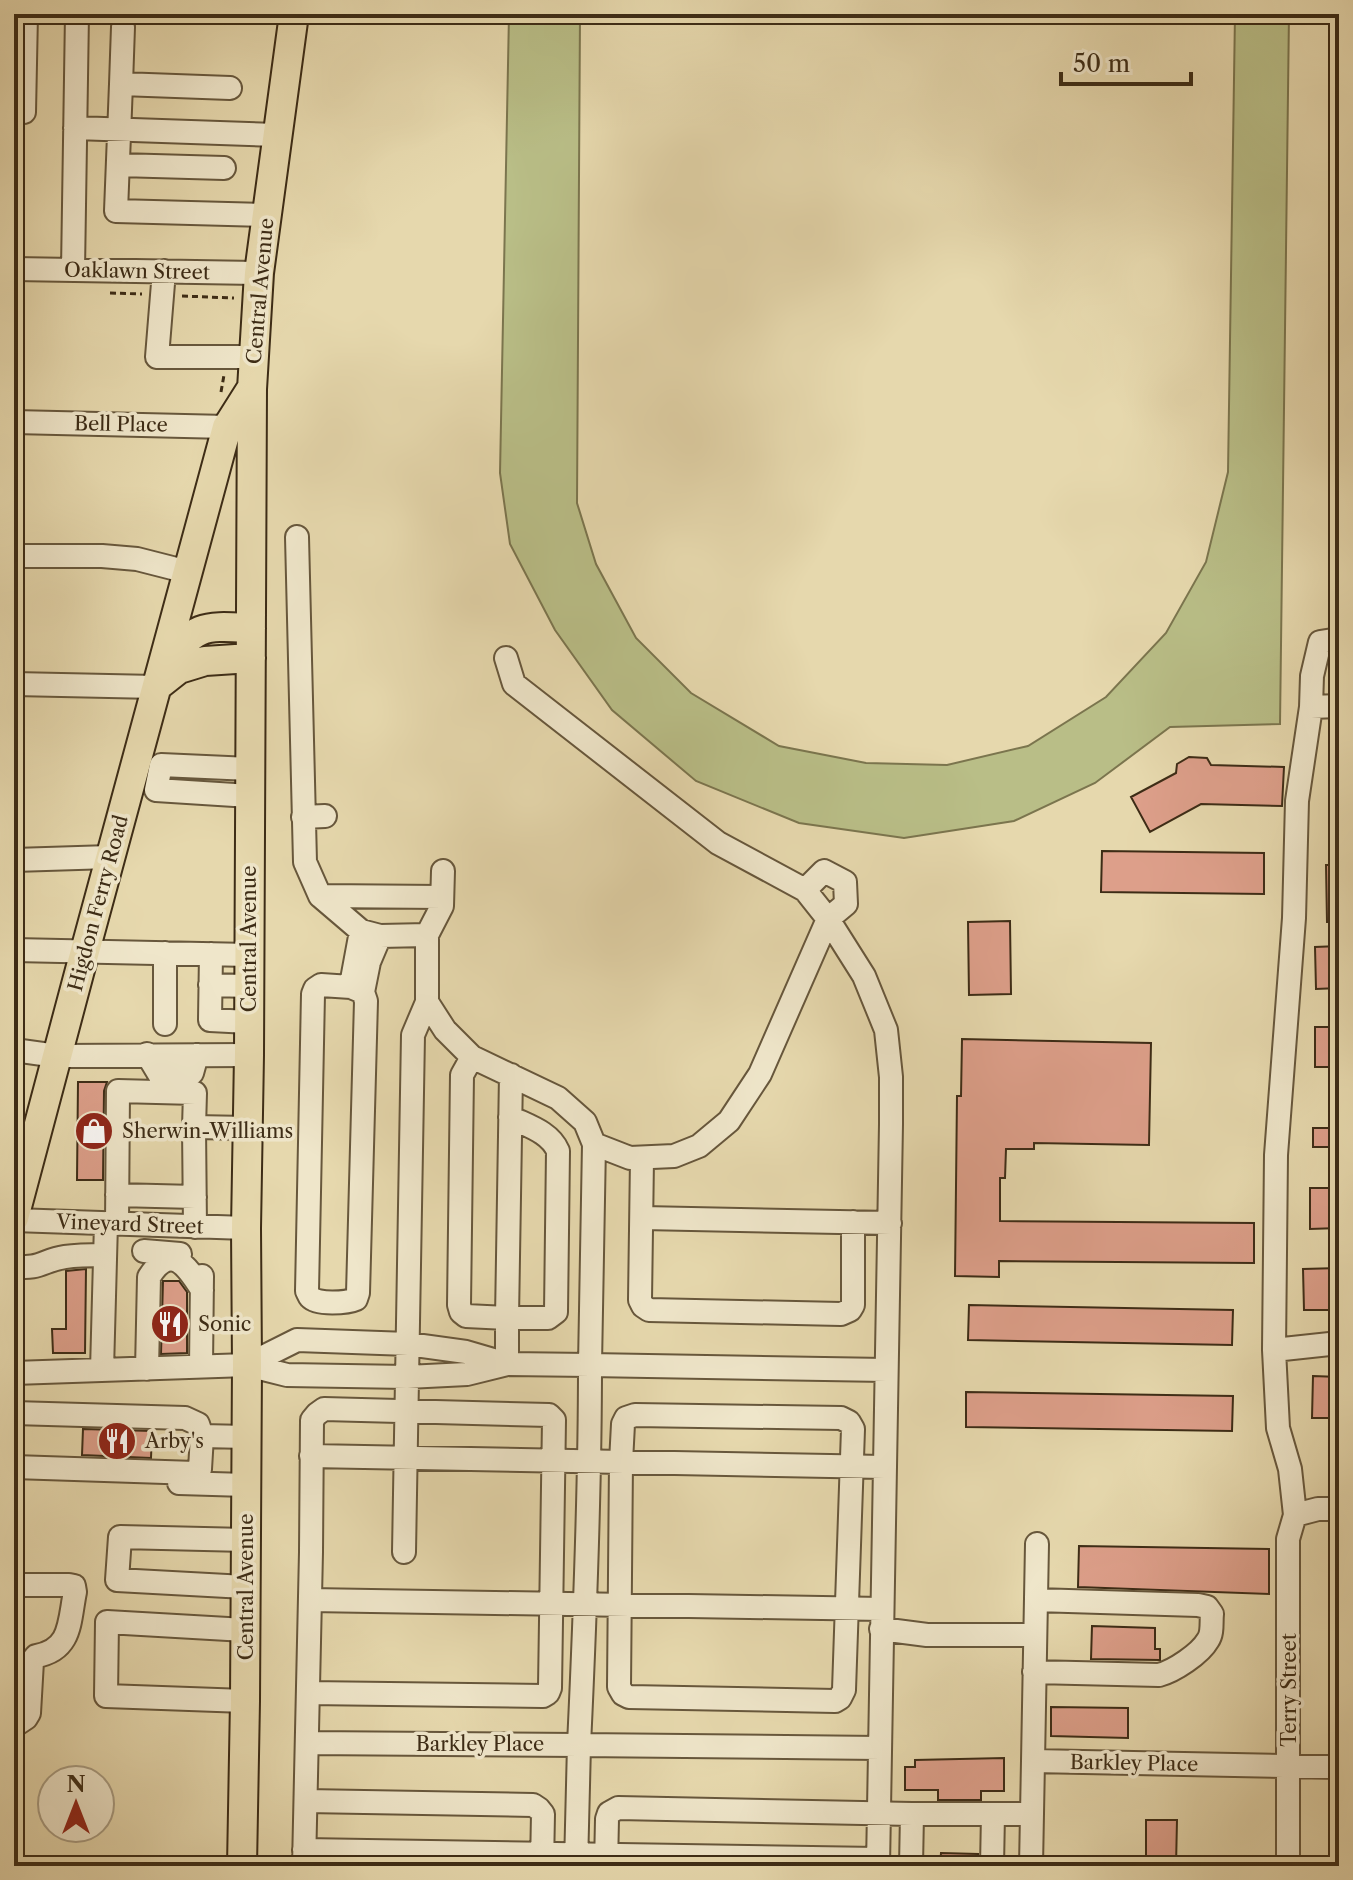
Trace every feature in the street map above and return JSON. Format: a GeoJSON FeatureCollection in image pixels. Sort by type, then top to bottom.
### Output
{"type":"FeatureCollection","features":[{"type":"Feature","properties":{"kind":"main road","name":"Central Avenue"},"geometry":{"type":"LineString","coordinates":[[242,1866],[252,389],[241,357],[259,273],[294,14]]}},
{"type":"Feature","properties":{"kind":"main road"},"geometry":{"type":"LineString","coordinates":[[156,687],[188,572],[221,426],[252,389]]}},
{"type":"Feature","properties":{"kind":"main road"},"geometry":{"type":"LineString","coordinates":[[156,687],[179,647],[193,634],[208,627],[251,628]]}},
{"type":"Feature","properties":{"kind":"main road"},"geometry":{"type":"LineString","coordinates":[[156,687],[179,669],[205,661],[251,658]]}},
{"type":"Feature","properties":{"kind":"main road","name":"Higdon Ferry Road"},"geometry":{"type":"LineString","coordinates":[[14,1219],[156,687]]}},
{"type":"Feature","properties":{"kind":"street"},"geometry":{"type":"LineString","coordinates":[[14,112],[24,112],[26,14]]}},
{"type":"Feature","properties":{"kind":"street"},"geometry":{"type":"LineString","coordinates":[[73,270],[77,14]]}},
{"type":"Feature","properties":{"kind":"street"},"geometry":{"type":"LineString","coordinates":[[123,27],[116,211],[267,215]]}},
{"type":"Feature","properties":{"kind":"street"},"geometry":{"type":"LineString","coordinates":[[121,84],[230,88]]}},
{"type":"Feature","properties":{"kind":"street"},"geometry":{"type":"LineString","coordinates":[[75,128],[276,135]]}},
{"type":"Feature","properties":{"kind":"street"},"geometry":{"type":"LineString","coordinates":[[119,165],[224,168]]}},
{"type":"Feature","properties":{"kind":"street","name":"Oaklawn Street"},"geometry":{"type":"LineString","coordinates":[[14,269],[259,273]]}},
{"type":"Feature","properties":{"kind":"street"},"geometry":{"type":"LineString","coordinates":[[164,271],[157,357],[241,357]]}},
{"type":"Feature","properties":{"kind":"street","name":"Bell Place"},"geometry":{"type":"LineString","coordinates":[[14,422],[221,426]]}},
{"type":"Feature","properties":{"kind":"street"},"geometry":{"type":"LineString","coordinates":[[297,537],[314,793],[314,816],[305,862],[320,896],[370,934],[427,935]]}},
{"type":"Feature","properties":{"kind":"street"},"geometry":{"type":"LineString","coordinates":[[14,556],[137,559],[188,572]]}},
{"type":"Feature","properties":{"kind":"street","name":"Terry Street"},"geometry":{"type":"LineString","coordinates":[[1288,1866],[1288,1539],[1295,1515],[1290,1469],[1278,1428],[1274,1350],[1276,1155],[1294,918],[1297,801],[1311,707],[1312,676],[1320,642],[1339,639]]}},
{"type":"Feature","properties":{"kind":"street"},"geometry":{"type":"LineString","coordinates":[[308,1693],[543,1696],[548,1693],[554,1420],[549,1415],[324,1409],[312,1420],[304,1858],[878,1862],[890,1223],[891,1077],[886,1030],[864,976],[828,919],[805,890],[718,843],[514,684],[506,658]]}},
{"type":"Feature","properties":{"kind":"street"},"geometry":{"type":"LineString","coordinates":[[14,684],[156,687]]}},
{"type":"Feature","properties":{"kind":"street"},"geometry":{"type":"LineString","coordinates":[[1311,707],[1339,706]]}},
{"type":"Feature","properties":{"kind":"street"},"geometry":{"type":"LineString","coordinates":[[14,860],[110,857]]}},
{"type":"Feature","properties":{"kind":"street"},"geometry":{"type":"LineString","coordinates":[[404,1552],[413,1035],[427,1002],[427,935],[442,906],[443,871]]}},
{"type":"Feature","properties":{"kind":"street"},"geometry":{"type":"LineString","coordinates":[[594,1144],[630,1158],[674,1156],[699,1146],[729,1121],[760,1074],[828,919],[846,904],[845,882],[824,871],[805,890]]}},
{"type":"Feature","properties":{"kind":"street"},"geometry":{"type":"LineString","coordinates":[[320,896],[442,897]]}},
{"type":"Feature","properties":{"kind":"street"},"geometry":{"type":"LineString","coordinates":[[357,990],[321,985],[313,994],[307,1291],[311,1298],[318,1301],[349,1302],[356,1299],[358,1293],[366,1001],[357,990],[354,961],[370,934]]}},
{"type":"Feature","properties":{"kind":"street"},"geometry":{"type":"LineString","coordinates":[[14,950],[249,955]]}},
{"type":"Feature","properties":{"kind":"street"},"geometry":{"type":"LineString","coordinates":[[165,953],[165,1024]]}},
{"type":"Feature","properties":{"kind":"street"},"geometry":{"type":"LineString","coordinates":[[211,954],[210,1020],[249,1022]]}},
{"type":"Feature","properties":{"kind":"street"},"geometry":{"type":"LineString","coordinates":[[210,985],[249,986]]}},
{"type":"Feature","properties":{"kind":"street"},"geometry":{"type":"LineString","coordinates":[[427,1002],[445,1030],[472,1057],[558,1098],[585,1122],[594,1144],[590,1462],[576,1859]]}},
{"type":"Feature","properties":{"kind":"street"},"geometry":{"type":"LineString","coordinates":[[14,1050],[57,1056],[249,1055]]}},
{"type":"Feature","properties":{"kind":"street"},"geometry":{"type":"LineString","coordinates":[[472,1057],[462,1075],[461,1312],[466,1316],[548,1318],[556,1312],[558,1151],[543,1133],[510,1117]]}},
{"type":"Feature","properties":{"kind":"street"},"geometry":{"type":"LineString","coordinates":[[507,1364],[511,1075]]}},
{"type":"Feature","properties":{"kind":"street"},"geometry":{"type":"LineString","coordinates":[[102,1370],[105,1255],[117,1195],[118,1091],[195,1093],[195,1227]]}},
{"type":"Feature","properties":{"kind":"street"},"geometry":{"type":"LineString","coordinates":[[194,1127],[248,1128]]}},
{"type":"Feature","properties":{"kind":"street"},"geometry":{"type":"LineString","coordinates":[[642,1159],[640,1300],[649,1310],[841,1314],[853,1305],[853,1222]]}},
{"type":"Feature","properties":{"kind":"street"},"geometry":{"type":"LineString","coordinates":[[117,1195],[195,1197]]}},
{"type":"Feature","properties":{"kind":"street"},"geometry":{"type":"LineString","coordinates":[[643,1218],[890,1223]]}},
{"type":"Feature","properties":{"kind":"street","name":"Vineyard Street"},"geometry":{"type":"LineString","coordinates":[[14,1219],[246,1228]]}},
{"type":"Feature","properties":{"kind":"street"},"geometry":{"type":"LineString","coordinates":[[143,1369],[145,1225]]}},
{"type":"Feature","properties":{"kind":"street"},"geometry":{"type":"LineString","coordinates":[[144,1251],[172,1252],[189,1256],[197,1262],[202,1275],[201,1366]]}},
{"type":"Feature","properties":{"kind":"street"},"geometry":{"type":"LineString","coordinates":[[14,1266],[28,1268],[63,1257],[105,1255]]}},
{"type":"Feature","properties":{"kind":"street"},"geometry":{"type":"LineString","coordinates":[[143,1369],[149,1277],[157,1265],[169,1260],[185,1264],[202,1290]]}},
{"type":"Feature","properties":{"kind":"street"},"geometry":{"type":"LineString","coordinates":[[247,1365],[297,1340],[408,1344],[466,1352],[507,1364]]}},
{"type":"Feature","properties":{"kind":"street"},"geometry":{"type":"LineString","coordinates":[[1274,1350],[1339,1343]]}},
{"type":"Feature","properties":{"kind":"street"},"geometry":{"type":"LineString","coordinates":[[14,1373],[247,1365],[287,1375],[407,1377],[467,1374],[507,1364],[886,1370]]}},
{"type":"Feature","properties":{"kind":"street"},"geometry":{"type":"LineString","coordinates":[[14,1413],[185,1418],[198,1424],[202,1436],[200,1469],[195,1473],[14,1467]]}},
{"type":"Feature","properties":{"kind":"street"},"geometry":{"type":"LineString","coordinates":[[635,1415],[841,1418],[849,1422],[853,1429],[851,1466],[846,1656],[844,1690],[840,1698],[835,1701],[629,1697],[623,1694],[619,1687],[621,1462],[626,1418],[635,1415]]}},
{"type":"Feature","properties":{"kind":"street"},"geometry":{"type":"LineString","coordinates":[[202,1436],[247,1437]]}},
{"type":"Feature","properties":{"kind":"street"},"geometry":{"type":"LineString","coordinates":[[311,1456],[884,1467]]}},
{"type":"Feature","properties":{"kind":"street"},"geometry":{"type":"LineString","coordinates":[[14,1457],[138,1466],[192,1466],[201,1461]]}},
{"type":"Feature","properties":{"kind":"street"},"geometry":{"type":"LineString","coordinates":[[14,1477],[246,1485]]}},
{"type":"Feature","properties":{"kind":"street"},"geometry":{"type":"LineString","coordinates":[[1295,1515],[1318,1509],[1339,1509]]}},
{"type":"Feature","properties":{"kind":"street"},"geometry":{"type":"LineString","coordinates":[[849,1512],[883,1514]]}},
{"type":"Feature","properties":{"kind":"street"},"geometry":{"type":"LineString","coordinates":[[245,1587],[117,1580],[120,1537],[246,1540]]}},
{"type":"Feature","properties":{"kind":"street"},"geometry":{"type":"LineString","coordinates":[[1031,1866],[1037,1544]]}},
{"type":"Feature","properties":{"kind":"street"},"geometry":{"type":"LineString","coordinates":[[14,1585],[69,1585],[74,1586],[75,1592],[64,1641],[57,1649],[36,1656],[32,1661],[29,1713],[14,1726]]}},
{"type":"Feature","properties":{"kind":"street"},"geometry":{"type":"LineString","coordinates":[[310,1600],[847,1608],[927,1635],[1035,1635]]}},
{"type":"Feature","properties":{"kind":"street"},"geometry":{"type":"LineString","coordinates":[[1034,1672],[1159,1675],[1170,1672],[1206,1644],[1211,1637],[1212,1614],[1207,1607],[1198,1605],[1036,1600]]}},
{"type":"Feature","properties":{"kind":"street"},"geometry":{"type":"LineString","coordinates":[[245,1630],[107,1622],[106,1696],[245,1701]]}},
{"type":"Feature","properties":{"kind":"street"},"geometry":{"type":"LineString","coordinates":[[846,1656],[881,1657]]}},
{"type":"Feature","properties":{"kind":"street","name":"Barkley Place"},"geometry":{"type":"LineString","coordinates":[[307,1743],[880,1748]]}},
{"type":"Feature","properties":{"kind":"street","name":"Barkley Place"},"geometry":{"type":"LineString","coordinates":[[1033,1761],[1339,1767]]}},
{"type":"Feature","properties":{"kind":"street"},"geometry":{"type":"LineString","coordinates":[[306,1801],[533,1805],[543,1814],[542,1859]]}},
{"type":"Feature","properties":{"kind":"street"},"geometry":{"type":"LineString","coordinates":[[606,1860],[607,1819],[609,1813],[618,1808],[1032,1814]]}},
{"type":"Feature","properties":{"kind":"street"},"geometry":{"type":"LineString","coordinates":[[911,1866],[912,1814]]}},
{"type":"Feature","properties":{"kind":"street"},"geometry":{"type":"LineString","coordinates":[[992,1866],[993,1814]]}},
{"type":"Feature","properties":{"kind":"path"},"geometry":{"type":"LineString","coordinates":[[110,293],[239,298]]}},
{"type":"Feature","properties":{"kind":"path"},"geometry":{"type":"LineString","coordinates":[[221,426],[241,357]]}},
{"type":"Feature","properties":{"kind":"green space"},"geometry":{"type":"Polygon","coordinates":[[[509,14],[580,14],[577,503],[596,564],[636,638],[691,693],[779,746],[866,763],[947,765],[1028,746],[1106,697],[1166,633],[1206,562],[1228,472],[1235,14],[1289,14],[1280,724],[1170,727],[1095,783],[1014,821],[904,838],[799,823],[696,781],[612,710],[555,630],[510,544],[500,473],[509,14]]]}},
{"type":"Feature","properties":{"kind":"building"},"geometry":{"type":"Polygon","coordinates":[[[1189,757],[1207,758],[1211,765],[1284,767],[1282,806],[1201,804],[1150,832],[1131,797],[1176,773],[1177,764],[1189,757]]]}},
{"type":"Feature","properties":{"kind":"building"},"geometry":{"type":"Polygon","coordinates":[[[1102,851],[1264,853],[1264,894],[1101,892],[1102,851]]]}},
{"type":"Feature","properties":{"kind":"building"},"geometry":{"type":"Polygon","coordinates":[[[1326,865],[1339,865],[1339,922],[1327,922],[1326,865]]]}},
{"type":"Feature","properties":{"kind":"building"},"geometry":{"type":"Polygon","coordinates":[[[1010,921],[1011,994],[969,995],[968,922],[1010,921]]]}},
{"type":"Feature","properties":{"kind":"building"},"geometry":{"type":"Polygon","coordinates":[[[1339,946],[1339,988],[1316,989],[1315,947],[1339,946]]]}},
{"type":"Feature","properties":{"kind":"building"},"geometry":{"type":"Polygon","coordinates":[[[1315,1027],[1339,1027],[1339,1067],[1315,1067],[1315,1027]]]}},
{"type":"Feature","properties":{"kind":"building"},"geometry":{"type":"Polygon","coordinates":[[[962,1039],[1151,1043],[1149,1145],[1034,1143],[1034,1149],[1006,1149],[1005,1178],[1000,1178],[1000,1221],[1254,1223],[1254,1263],[999,1261],[999,1277],[955,1276],[957,1096],[961,1096],[962,1039]]]}},
{"type":"Feature","properties":{"kind":"building","name":"Sherwin-Williams"},"geometry":{"type":"Polygon","coordinates":[[[78,1082],[107,1082],[104,1091],[103,1180],[77,1180],[78,1082]]]}},
{"type":"Feature","properties":{"kind":"building"},"geometry":{"type":"Polygon","coordinates":[[[1313,1128],[1339,1128],[1339,1147],[1313,1147],[1313,1128]]]}},
{"type":"Feature","properties":{"kind":"building"},"geometry":{"type":"Polygon","coordinates":[[[1310,1188],[1339,1188],[1339,1228],[1310,1229],[1310,1188]]]}},
{"type":"Feature","properties":{"kind":"building"},"geometry":{"type":"Polygon","coordinates":[[[1339,1268],[1339,1310],[1304,1310],[1303,1269],[1339,1268]]]}},
{"type":"Feature","properties":{"kind":"building"},"geometry":{"type":"Polygon","coordinates":[[[86,1269],[85,1353],[53,1353],[52,1329],[66,1329],[66,1271],[86,1269]]]}},
{"type":"Feature","properties":{"kind":"building","name":"Sonic"},"geometry":{"type":"Polygon","coordinates":[[[163,1281],[179,1281],[187,1292],[187,1353],[161,1354],[163,1281]]]}},
{"type":"Feature","properties":{"kind":"building"},"geometry":{"type":"Polygon","coordinates":[[[969,1305],[1233,1310],[1232,1345],[968,1340],[969,1305]]]}},
{"type":"Feature","properties":{"kind":"building"},"geometry":{"type":"Polygon","coordinates":[[[1313,1376],[1339,1377],[1339,1418],[1312,1418],[1313,1376]]]}},
{"type":"Feature","properties":{"kind":"building"},"geometry":{"type":"Polygon","coordinates":[[[966,1392],[1233,1396],[1232,1431],[966,1427],[966,1392]]]}},
{"type":"Feature","properties":{"kind":"building","name":"Arby's"},"geometry":{"type":"Polygon","coordinates":[[[83,1429],[152,1431],[151,1458],[82,1455],[83,1429]]]}},
{"type":"Feature","properties":{"kind":"building"},"geometry":{"type":"Polygon","coordinates":[[[1079,1546],[1269,1549],[1269,1594],[1078,1587],[1079,1546]]]}},
{"type":"Feature","properties":{"kind":"building"},"geometry":{"type":"Polygon","coordinates":[[[1092,1626],[1155,1628],[1155,1649],[1160,1649],[1160,1660],[1091,1659],[1092,1626]]]}},
{"type":"Feature","properties":{"kind":"building"},"geometry":{"type":"Polygon","coordinates":[[[1051,1707],[1128,1708],[1128,1738],[1051,1736],[1051,1707]]]}},
{"type":"Feature","properties":{"kind":"building"},"geometry":{"type":"Polygon","coordinates":[[[1004,1758],[1004,1791],[981,1791],[981,1800],[938,1800],[938,1790],[905,1790],[905,1767],[915,1767],[915,1760],[1004,1758]]]}},
{"type":"Feature","properties":{"kind":"building"},"geometry":{"type":"Polygon","coordinates":[[[1146,1820],[1177,1820],[1176,1866],[1146,1866],[1146,1820]]]}},
{"type":"Feature","properties":{"kind":"building"},"geometry":{"type":"Polygon","coordinates":[[[941,1853],[978,1854],[978,1866],[940,1866],[941,1853]]]}},
{"type":"Feature","properties":{"kind":"place","name":"Sherwin-Williams"},"geometry":{"type":"Point","coordinates":[94,1131]}},
{"type":"Feature","properties":{"kind":"place","name":"Sonic"},"geometry":{"type":"Point","coordinates":[170,1324]}},
{"type":"Feature","properties":{"kind":"place","name":"Arby's"},"geometry":{"type":"Point","coordinates":[117,1441]}}]}
